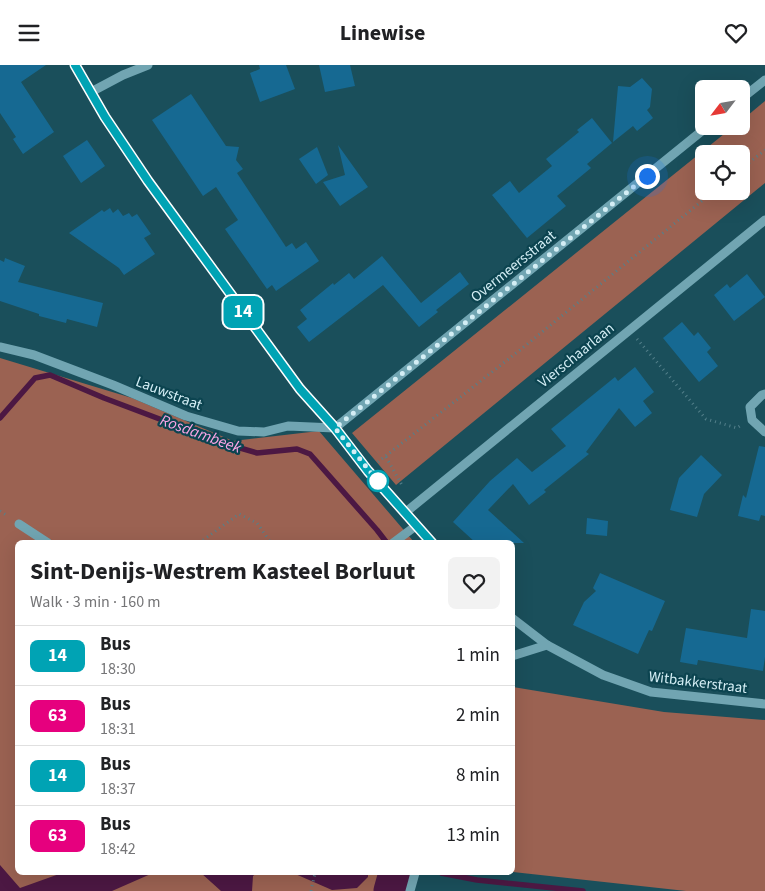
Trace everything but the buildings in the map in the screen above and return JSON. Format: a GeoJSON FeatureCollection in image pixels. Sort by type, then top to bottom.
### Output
{"type":"FeatureCollection","features":[{"type":"Feature","properties":{"kind":"street"},"geometry":{"type":"LineString","coordinates":[[75,65],[105,117],[148,181],[300,389],[335,428],[368,471],[430,540]]}},
{"type":"Feature","properties":{"kind":"street"},"geometry":{"type":"LineString","coordinates":[[91,92],[123,75],[148,65]]}},
{"type":"Feature","properties":{"kind":"street"},"geometry":{"type":"LineString","coordinates":[[750,92],[765,80]]}},
{"type":"Feature","properties":{"kind":"street","name":"Overmeersstraat"},"geometry":{"type":"LineString","coordinates":[[335,428],[697,135]]}},
{"type":"Feature","properties":{"kind":"street","name":"Vierschaarlaan"},"geometry":{"type":"LineString","coordinates":[[406,512],[765,220]]}},
{"type":"Feature","properties":{"kind":"street","name":"Lauwstraat"},"geometry":{"type":"LineString","coordinates":[[0,347],[34,355],[113,385],[186,416],[238,431],[264,432],[288,426],[335,428]]}},
{"type":"Feature","properties":{"kind":"street"},"geometry":{"type":"LineString","coordinates":[[765,395],[762,395],[750,407],[752,420],[765,432]]}},
{"type":"Feature","properties":{"kind":"street"},"geometry":{"type":"LineString","coordinates":[[19,524],[43,540]]}},
{"type":"Feature","properties":{"kind":"street"},"geometry":{"type":"LineString","coordinates":[[397,540],[417,525]]}},
{"type":"Feature","properties":{"kind":"street","name":"Witbakkerstraat"},"geometry":{"type":"LineString","coordinates":[[515,620],[547,645],[603,675],[651,692],[765,704]]}},
{"type":"Feature","properties":{"kind":"street"},"geometry":{"type":"LineString","coordinates":[[515,655],[547,645]]}},
{"type":"Feature","properties":{"kind":"street"},"geometry":{"type":"LineString","coordinates":[[410,891],[414,875]]}},
{"type":"Feature","properties":{"kind":"path"},"geometry":{"type":"LineString","coordinates":[[750,162],[765,150]]}},
{"type":"Feature","properties":{"kind":"path"},"geometry":{"type":"LineString","coordinates":[[368,471],[533,340],[703,200]]}},
{"type":"Feature","properties":{"kind":"path"},"geometry":{"type":"LineString","coordinates":[[630,330],[706,419],[738,428],[752,420]]}},
{"type":"Feature","properties":{"kind":"path"},"geometry":{"type":"LineString","coordinates":[[203,540],[238,514],[257,523],[269,540]]}},
{"type":"Feature","properties":{"kind":"path"},"geometry":{"type":"LineString","coordinates":[[311,891],[315,875]]}},
{"type":"Feature","properties":{"kind":"shaded area"},"geometry":{"type":"Polygon","coordinates":[[[765,101],[765,183],[750,195],[750,145],[710,145],[723,135],[750,135],[750,114],[765,101]]]}},
{"type":"Feature","properties":{"kind":"shaded area"},"geometry":{"type":"Polygon","coordinates":[[[695,157],[695,200],[744,200],[396,485],[352,433],[695,157]]]}},
{"type":"Feature","properties":{"kind":"shaded area"},"geometry":{"type":"Polygon","coordinates":[[[0,358],[132,398],[233,441],[319,431],[412,540],[15,540],[15,875],[409,875],[404,891],[0,891],[0,358]]]}},
{"type":"Feature","properties":{"kind":"shaded area"},"geometry":{"type":"Polygon","coordinates":[[[515,687],[664,712],[765,720],[765,891],[686,891],[515,872],[515,687]]]}},
{"type":"Feature","properties":{"kind":"shaded area"},"geometry":{"type":"Polygon","coordinates":[[[0,865],[20,888],[56,875],[148,875],[112,891],[0,891],[0,865]]]}},
{"type":"Feature","properties":{"kind":"shaded area"},"geometry":{"type":"Polygon","coordinates":[[[203,875],[254,875],[252,891],[221,891],[203,875]]]}},
{"type":"Feature","properties":{"kind":"shaded area"},"geometry":{"type":"Polygon","coordinates":[[[298,875],[368,875],[357,888],[332,890],[298,875]]]}},
{"type":"Feature","properties":{"kind":"waterway","name":"Rosdambeek"},"geometry":{"type":"LineString","coordinates":[[0,418],[35,378],[50,375],[104,398],[223,443],[257,453],[297,449],[310,454],[385,540]]}},
{"type":"Feature","properties":{"kind":"waterway","name":"Rosdambeek"},"geometry":{"type":"LineString","coordinates":[[391,891],[395,875]]}},
{"type":"Feature","properties":{"kind":"waterway","name":"Rosdambeek"},"geometry":{"type":"LineString","coordinates":[[451,875],[477,880],[583,891]]}},
{"type":"Feature","properties":{"kind":"bus line","name":"14"},"geometry":{"type":"LineString","coordinates":[[75,65],[105,117],[148,181],[300,389],[335,428],[368,471],[430,540]]}},
{"type":"Feature","properties":{"kind":"route"},"geometry":{"type":"LineString","coordinates":[[378,481],[380,484],[335,428],[647,176]]}}]}
